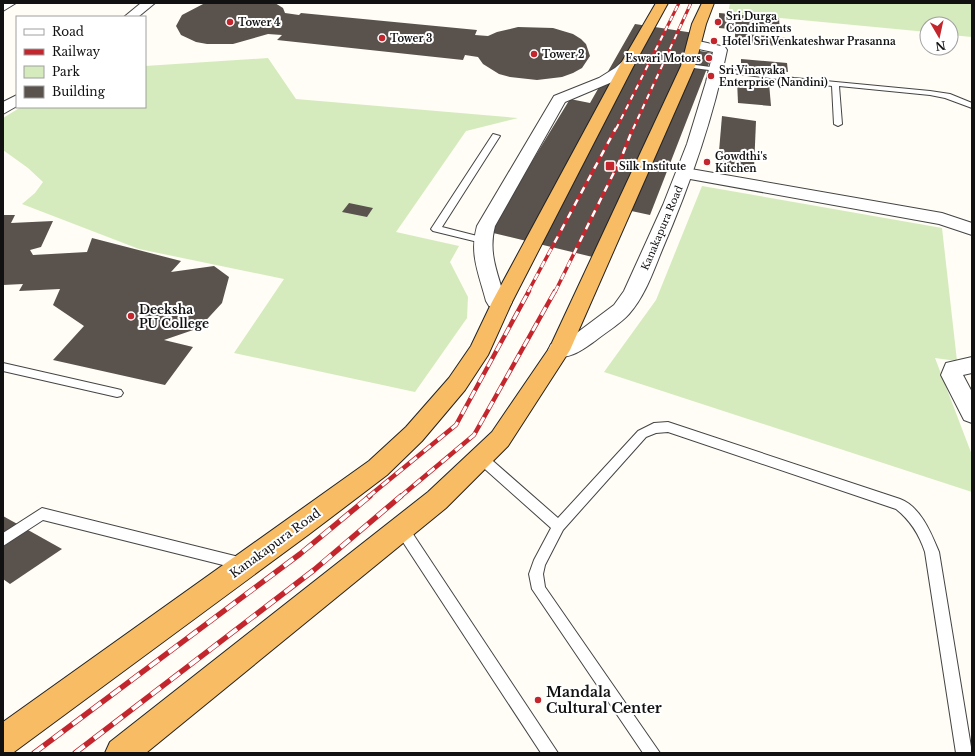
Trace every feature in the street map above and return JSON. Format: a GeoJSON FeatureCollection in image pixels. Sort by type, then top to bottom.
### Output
{"type":"FeatureCollection","features":[{"type":"Feature","properties":{"kind":"highway","name":"Kanakapura Road"},"geometry":{"type":"LineString","coordinates":[[5,734],[245,565],[378,468],[414,434],[457,384],[480,349],[502,302],[627,65],[662,3]]}},
{"type":"Feature","properties":{"kind":"highway"},"geometry":{"type":"LineString","coordinates":[[121,753],[436,500],[500,440],[559,350],[688,66],[699,24],[708,3]]}},
{"type":"Feature","properties":{"kind":"street"},"geometry":{"type":"LineString","coordinates":[[3,7],[10,3]]}},
{"type":"Feature","properties":{"kind":"street"},"geometry":{"type":"LineString","coordinates":[[131,16],[149,3]]}},
{"type":"Feature","properties":{"kind":"street","name":"Kanakapura Road"},"geometry":{"type":"LineString","coordinates":[[559,350],[572,347],[621,310],[634,294],[685,173],[705,113],[717,70],[720,50],[694,44]]}},
{"type":"Feature","properties":{"kind":"street","name":"Kanakapura Road"},"geometry":{"type":"LineString","coordinates":[[502,302],[496,301],[482,251],[482,240],[486,226],[559,98],[572,91],[605,80],[621,72],[627,65]]}},
{"type":"Feature","properties":{"kind":"street"},"geometry":{"type":"LineString","coordinates":[[3,109],[16,99]]}},
{"type":"Feature","properties":{"kind":"street"},"geometry":{"type":"LineString","coordinates":[[685,173],[942,218],[972,229]]}},
{"type":"Feature","properties":{"kind":"street"},"geometry":{"type":"LineString","coordinates":[[972,364],[954,369],[952,375],[972,414]]}},
{"type":"Feature","properties":{"kind":"lane"},"geometry":{"type":"LineString","coordinates":[[688,66],[794,80],[935,94],[947,96],[972,106]]}},
{"type":"Feature","properties":{"kind":"lane"},"geometry":{"type":"LineString","coordinates":[[835,84],[838,124]]}},
{"type":"Feature","properties":{"kind":"lane"},"geometry":{"type":"LineString","coordinates":[[482,240],[436,229],[496,136]]}},
{"type":"Feature","properties":{"kind":"lane"},"geometry":{"type":"LineString","coordinates":[[3,367],[117,393]]}},
{"type":"Feature","properties":{"kind":"lane"},"geometry":{"type":"LineString","coordinates":[[652,753],[539,589],[536,574],[539,564],[558,526],[642,434],[654,428],[668,427],[900,505],[915,517],[924,529],[932,552],[964,753]]}},
{"type":"Feature","properties":{"kind":"lane"},"geometry":{"type":"LineString","coordinates":[[480,458],[558,526]]}},
{"type":"Feature","properties":{"kind":"lane"},"geometry":{"type":"LineString","coordinates":[[3,540],[42,514],[245,565]]}},
{"type":"Feature","properties":{"kind":"lane"},"geometry":{"type":"LineString","coordinates":[[402,528],[550,753]]}},
{"type":"Feature","properties":{"kind":"green space"},"geometry":{"type":"Polygon","coordinates":[[[730,3],[972,3],[972,37],[959,36],[959,16],[919,16],[919,31],[728,13],[730,3]]]}},
{"type":"Feature","properties":{"kind":"green space"},"geometry":{"type":"Polygon","coordinates":[[[268,58],[296,99],[518,118],[466,131],[396,232],[459,246],[450,262],[468,297],[467,318],[415,392],[234,353],[284,279],[139,249],[22,204],[35,193],[43,182],[28,168],[3,150],[3,118],[19,108],[146,108],[146,66],[268,58]]]}},
{"type":"Feature","properties":{"kind":"green space"},"geometry":{"type":"Polygon","coordinates":[[[702,186],[942,228],[957,361],[935,358],[972,455],[972,492],[604,372],[656,300],[702,186]]]}},
{"type":"Feature","properties":{"kind":"building"},"geometry":{"type":"Polygon","coordinates":[[[205,3],[275,3],[283,8],[285,13],[299,15],[301,13],[477,30],[475,35],[488,36],[497,32],[518,27],[553,28],[573,34],[581,39],[586,44],[590,56],[582,68],[573,73],[562,77],[537,80],[510,77],[499,74],[483,64],[478,57],[465,55],[463,60],[277,40],[282,35],[268,34],[233,44],[207,44],[196,42],[181,35],[176,26],[182,15],[205,3]]]}},
{"type":"Feature","properties":{"kind":"building"},"geometry":{"type":"Polygon","coordinates":[[[719,13],[779,18],[780,33],[719,28],[719,13]]]}},
{"type":"Feature","properties":{"kind":"building"},"geometry":{"type":"Polygon","coordinates":[[[635,24],[694,33],[687,49],[713,53],[650,215],[622,209],[601,259],[489,232],[570,99],[590,103],[635,24]]]}},
{"type":"Feature","properties":{"kind":"building"},"geometry":{"type":"Polygon","coordinates":[[[735,33],[788,38],[789,47],[735,42],[735,33]]]}},
{"type":"Feature","properties":{"kind":"building"},"geometry":{"type":"Polygon","coordinates":[[[741,59],[787,63],[788,72],[741,67],[741,59]]]}},
{"type":"Feature","properties":{"kind":"building"},"geometry":{"type":"Polygon","coordinates":[[[737,80],[769,83],[771,106],[738,103],[737,80]]]}},
{"type":"Feature","properties":{"kind":"building"},"geometry":{"type":"Polygon","coordinates":[[[722,116],[756,121],[754,168],[718,163],[722,116]]]}},
{"type":"Feature","properties":{"kind":"building"},"geometry":{"type":"Polygon","coordinates":[[[349,203],[373,208],[367,217],[342,212],[349,203]]]}},
{"type":"Feature","properties":{"kind":"building"},"geometry":{"type":"Polygon","coordinates":[[[3,215],[15,215],[11,223],[53,221],[41,247],[30,250],[33,255],[87,252],[92,238],[181,261],[171,272],[214,266],[229,277],[222,303],[199,328],[164,340],[193,347],[165,385],[53,360],[84,326],[53,305],[60,289],[19,291],[23,284],[3,285],[3,215]]]}},
{"type":"Feature","properties":{"kind":"building"},"geometry":{"type":"Polygon","coordinates":[[[3,516],[62,549],[10,584],[3,579],[3,516]]]}},
{"type":"Feature","properties":{"kind":"railway"},"geometry":{"type":"LineString","coordinates":[[616,129],[679,3]]}},
{"type":"Feature","properties":{"kind":"railway"},"geometry":{"type":"LineString","coordinates":[[633,129],[691,3]]}},
{"type":"Feature","properties":{"kind":"railway"},"geometry":{"type":"LineString","coordinates":[[528,292],[616,128]]}},
{"type":"Feature","properties":{"kind":"railway"},"geometry":{"type":"LineString","coordinates":[[555,292],[622,156],[633,128]]}},
{"type":"Feature","properties":{"kind":"railway"},"geometry":{"type":"LineString","coordinates":[[368,497],[456,425],[529,291]]}},
{"type":"Feature","properties":{"kind":"railway"},"geometry":{"type":"LineString","coordinates":[[400,497],[474,435],[555,291]]}},
{"type":"Feature","properties":{"kind":"railway"},"geometry":{"type":"LineString","coordinates":[[34,753],[300,554],[370,496]]}},
{"type":"Feature","properties":{"kind":"railway"},"geometry":{"type":"LineString","coordinates":[[75,753],[314,570],[401,496]]}},
{"type":"Feature","properties":{"kind":"place","name":"Tower 4"},"geometry":{"type":"Point","coordinates":[230,22]}},
{"type":"Feature","properties":{"kind":"place","name":"Sri Durga Condiments"},"geometry":{"type":"Point","coordinates":[718,22]}},
{"type":"Feature","properties":{"kind":"place","name":"Tower 3"},"geometry":{"type":"Point","coordinates":[382,38]}},
{"type":"Feature","properties":{"kind":"place","name":"Hotel Sri Venkateshwar Prasanna"},"geometry":{"type":"Point","coordinates":[714,41]}},
{"type":"Feature","properties":{"kind":"place","name":"Tower 2"},"geometry":{"type":"Point","coordinates":[534,54]}},
{"type":"Feature","properties":{"kind":"place","name":"Eswari Motors"},"geometry":{"type":"Point","coordinates":[709,58]}},
{"type":"Feature","properties":{"kind":"place","name":"Sri Vinayaka Enterprise (Nandini)"},"geometry":{"type":"Point","coordinates":[711,76]}},
{"type":"Feature","properties":{"kind":"place","name":"Gowdthi's Kitchen"},"geometry":{"type":"Point","coordinates":[707,162]}},
{"type":"Feature","properties":{"kind":"place","name":"Silk Institute"},"geometry":{"type":"Point","coordinates":[610,166]}},
{"type":"Feature","properties":{"kind":"place","name":"Deeksha PU College"},"geometry":{"type":"Point","coordinates":[131,316]}},
{"type":"Feature","properties":{"kind":"place","name":"Mandala Cultural Center"},"geometry":{"type":"Point","coordinates":[538,700]}}]}
